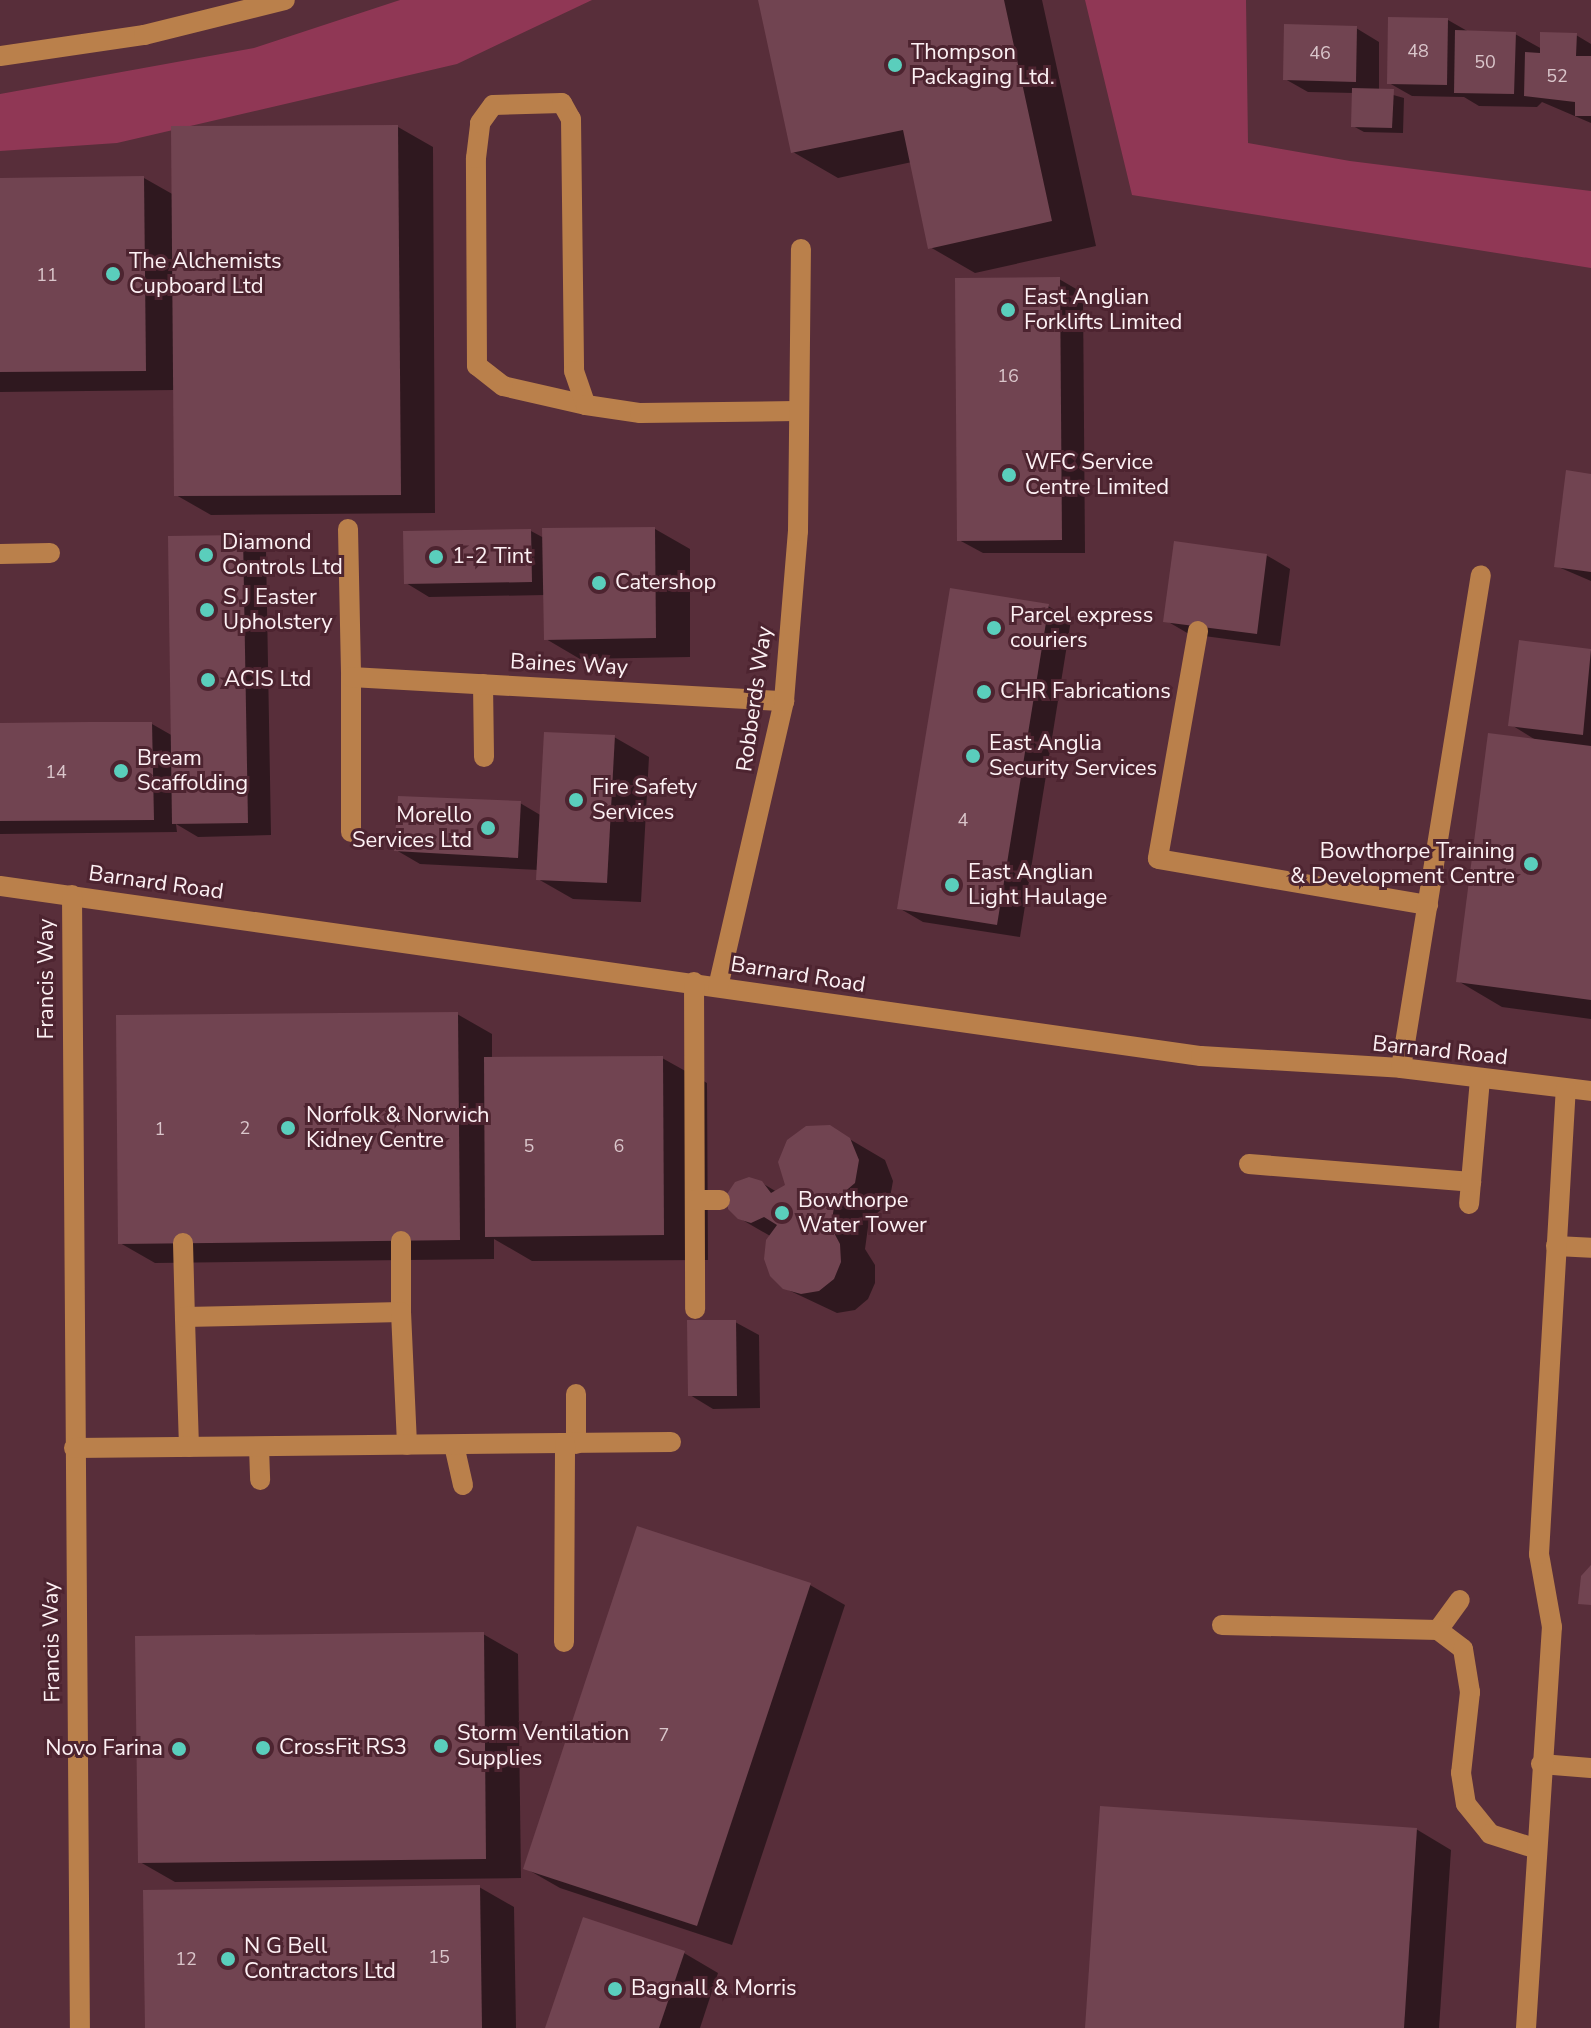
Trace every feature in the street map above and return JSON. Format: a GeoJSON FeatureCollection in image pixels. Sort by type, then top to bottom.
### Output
{"type":"FeatureCollection","features":[{"type":"Feature","properties":{"kind":"street"},"geometry":{"type":"LineString","coordinates":[[0,56],[144,35],[285,0]]}},
{"type":"Feature","properties":{"kind":"street"},"geometry":{"type":"LineString","coordinates":[[586,405],[574,371],[571,119],[562,103],[493,105],[480,123],[476,158],[477,366],[503,386],[586,405],[640,413],[796,411]]}},
{"type":"Feature","properties":{"kind":"street","name":"Robberds Way"},"geometry":{"type":"LineString","coordinates":[[718,987],[784,701],[798,531],[796,411],[801,249]]}},
{"type":"Feature","properties":{"kind":"street"},"geometry":{"type":"LineString","coordinates":[[348,529],[351,832]]}},
{"type":"Feature","properties":{"kind":"street"},"geometry":{"type":"LineString","coordinates":[[0,554],[50,553]]}},
{"type":"Feature","properties":{"kind":"street"},"geometry":{"type":"LineString","coordinates":[[1401,1068],[1481,575]]}},
{"type":"Feature","properties":{"kind":"street"},"geometry":{"type":"LineString","coordinates":[[1198,631],[1158,859],[1428,905]]}},
{"type":"Feature","properties":{"kind":"street","name":"Baines Way"},"geometry":{"type":"LineString","coordinates":[[351,677],[784,701]]}},
{"type":"Feature","properties":{"kind":"street"},"geometry":{"type":"LineString","coordinates":[[483,684],[484,757]]}},
{"type":"Feature","properties":{"kind":"street","name":"Barnard Road"},"geometry":{"type":"LineString","coordinates":[[0,886],[1210,1057],[1401,1068],[1591,1091]]}},
{"type":"Feature","properties":{"kind":"street","name":"Francis Way"},"geometry":{"type":"LineString","coordinates":[[72,895],[80,2028]]}},
{"type":"Feature","properties":{"kind":"street"},"geometry":{"type":"LineString","coordinates":[[694,982],[695,1309]]}},
{"type":"Feature","properties":{"kind":"street"},"geometry":{"type":"LineString","coordinates":[[1469,1204],[1480,1079]]}},
{"type":"Feature","properties":{"kind":"street"},"geometry":{"type":"LineString","coordinates":[[1526,2028],[1552,1627],[1539,1554],[1566,1089]]}},
{"type":"Feature","properties":{"kind":"street"},"geometry":{"type":"LineString","coordinates":[[1249,1164],[1471,1182]]}},
{"type":"Feature","properties":{"kind":"street"},"geometry":{"type":"LineString","coordinates":[[695,1200],[720,1200]]}},
{"type":"Feature","properties":{"kind":"street"},"geometry":{"type":"LineString","coordinates":[[401,1241],[407,1445]]}},
{"type":"Feature","properties":{"kind":"street"},"geometry":{"type":"LineString","coordinates":[[183,1243],[189,1447]]}},
{"type":"Feature","properties":{"kind":"street"},"geometry":{"type":"LineString","coordinates":[[1556,1246],[1591,1248]]}},
{"type":"Feature","properties":{"kind":"street"},"geometry":{"type":"LineString","coordinates":[[185,1317],[401,1312]]}},
{"type":"Feature","properties":{"kind":"street"},"geometry":{"type":"LineString","coordinates":[[564,1642],[565,1564],[576,1394]]}},
{"type":"Feature","properties":{"kind":"street"},"geometry":{"type":"LineString","coordinates":[[74,1448],[666,1443]]}},
{"type":"Feature","properties":{"kind":"street"},"geometry":{"type":"LineString","coordinates":[[454,1445],[463,1485]]}},
{"type":"Feature","properties":{"kind":"street"},"geometry":{"type":"LineString","coordinates":[[259,1447],[260,1480]]}},
{"type":"Feature","properties":{"kind":"street"},"geometry":{"type":"LineString","coordinates":[[1438,1630],[1460,1600]]}},
{"type":"Feature","properties":{"kind":"street"},"geometry":{"type":"LineString","coordinates":[[1222,1625],[1438,1630],[1463,1649],[1470,1692],[1461,1773],[1466,1804],[1490,1834],[1537,1849]]}},
{"type":"Feature","properties":{"kind":"street"},"geometry":{"type":"LineString","coordinates":[[1541,1764],[1591,1768]]}},
{"type":"Feature","properties":{"kind":"shaded area"},"geometry":{"type":"Polygon","coordinates":[[[400,0],[592,0],[457,64],[117,143],[0,151],[0,94],[254,48],[400,0]]]}},
{"type":"Feature","properties":{"kind":"shaded area"},"geometry":{"type":"Polygon","coordinates":[[[1085,0],[1246,0],[1248,143],[1350,161],[1591,191],[1591,268],[1132,195],[1085,0]]]}},
{"type":"Feature","properties":{"kind":"building","name":"Thompson Packaging Ltd."},"geometry":{"type":"Polygon","coordinates":[[[758,0],[1004,0],[1052,221],[928,249],[903,130],[791,153],[758,0]]]}},
{"type":"Feature","properties":{"kind":"building"},"geometry":{"type":"Polygon","coordinates":[[[1388,17],[1448,18],[1447,85],[1387,84],[1388,17]]]}},
{"type":"Feature","properties":{"kind":"building"},"geometry":{"type":"Polygon","coordinates":[[[1284,24],[1357,26],[1356,82],[1283,80],[1284,24]]]}},
{"type":"Feature","properties":{"kind":"building"},"geometry":{"type":"Polygon","coordinates":[[[1455,30],[1516,32],[1514,94],[1454,93],[1455,30]]]}},
{"type":"Feature","properties":{"kind":"building"},"geometry":{"type":"Polygon","coordinates":[[[1540,32],[1577,33],[1576,56],[1591,56],[1591,116],[1575,116],[1575,102],[1524,96],[1525,52],[1540,53],[1540,32]]]}},
{"type":"Feature","properties":{"kind":"building"},"geometry":{"type":"Polygon","coordinates":[[[1352,88],[1394,89],[1392,128],[1351,127],[1352,88]]]}},
{"type":"Feature","properties":{"kind":"building"},"geometry":{"type":"Polygon","coordinates":[[[398,125],[401,495],[174,496],[171,126],[398,125]]]}},
{"type":"Feature","properties":{"kind":"building"},"geometry":{"type":"Polygon","coordinates":[[[144,176],[146,371],[0,372],[0,178],[144,176]]]}},
{"type":"Feature","properties":{"kind":"building"},"geometry":{"type":"Polygon","coordinates":[[[1060,277],[1062,540],[957,541],[955,278],[1060,277]]]}},
{"type":"Feature","properties":{"kind":"building"},"geometry":{"type":"Polygon","coordinates":[[[1566,470],[1591,474],[1591,572],[1554,567],[1566,470]]]}},
{"type":"Feature","properties":{"kind":"building","name":"Catershop"},"geometry":{"type":"Polygon","coordinates":[[[655,527],[656,638],[544,640],[542,528],[655,527]]]}},
{"type":"Feature","properties":{"kind":"building"},"geometry":{"type":"Polygon","coordinates":[[[531,529],[532,582],[404,584],[403,531],[531,529]]]}},
{"type":"Feature","properties":{"kind":"building"},"geometry":{"type":"Polygon","coordinates":[[[243,535],[248,823],[172,824],[168,536],[243,535]]]}},
{"type":"Feature","properties":{"kind":"building"},"geometry":{"type":"Polygon","coordinates":[[[1174,541],[1267,554],[1257,634],[1163,622],[1174,541]]]}},
{"type":"Feature","properties":{"kind":"building"},"geometry":{"type":"Polygon","coordinates":[[[950,588],[1049,604],[997,925],[897,909],[950,588]]]}},
{"type":"Feature","properties":{"kind":"building"},"geometry":{"type":"Polygon","coordinates":[[[1519,640],[1591,649],[1583,735],[1508,726],[1519,640]]]}},
{"type":"Feature","properties":{"kind":"building"},"geometry":{"type":"Polygon","coordinates":[[[152,722],[154,820],[0,821],[0,723],[152,722]]]}},
{"type":"Feature","properties":{"kind":"building","name":"Fire Safety Services"},"geometry":{"type":"Polygon","coordinates":[[[544,732],[615,735],[607,883],[536,880],[544,732]]]}},
{"type":"Feature","properties":{"kind":"building","name":"Bowthorpe Training & Development Centre"},"geometry":{"type":"Polygon","coordinates":[[[1488,733],[1591,746],[1591,1000],[1456,982],[1488,733]]]}},
{"type":"Feature","properties":{"kind":"building"},"geometry":{"type":"Polygon","coordinates":[[[398,796],[521,801],[518,858],[394,851],[398,796]]]}},
{"type":"Feature","properties":{"kind":"building","name":"Norfolk & Norwich Kidney Centre"},"geometry":{"type":"Polygon","coordinates":[[[458,1012],[460,1240],[118,1244],[116,1015],[458,1012]]]}},
{"type":"Feature","properties":{"kind":"building"},"geometry":{"type":"Polygon","coordinates":[[[663,1056],[664,1235],[485,1237],[484,1057],[663,1056]]]}},
{"type":"Feature","properties":{"kind":"building","name":"Bowthorpe Water Tower"},"geometry":{"type":"Polygon","coordinates":[[[830,1125],[850,1138],[859,1160],[855,1183],[835,1200],[831,1227],[840,1244],[841,1262],[834,1279],[819,1291],[801,1294],[783,1289],[770,1276],[764,1259],[766,1240],[777,1225],[764,1217],[751,1223],[738,1219],[728,1209],[727,1194],[735,1182],[749,1177],[762,1181],[771,1193],[785,1185],[778,1162],[787,1140],[806,1126],[830,1125]]]}},
{"type":"Feature","properties":{"kind":"building"},"geometry":{"type":"Polygon","coordinates":[[[687,1320],[736,1320],[737,1396],[688,1396],[687,1320]]]}},
{"type":"Feature","properties":{"kind":"building"},"geometry":{"type":"Polygon","coordinates":[[[637,1526],[811,1583],[697,1926],[523,1869],[637,1526]]]}},
{"type":"Feature","properties":{"kind":"building"},"geometry":{"type":"Polygon","coordinates":[[[1591,1565],[1591,1605],[1578,1604],[1581,1576],[1591,1565]]]}},
{"type":"Feature","properties":{"kind":"building"},"geometry":{"type":"Polygon","coordinates":[[[484,1632],[486,1859],[138,1863],[135,1636],[484,1632]]]}},
{"type":"Feature","properties":{"kind":"building"},"geometry":{"type":"Polygon","coordinates":[[[1100,1806],[1417,1828],[1404,2028],[1085,2028],[1100,1806]]]}},
{"type":"Feature","properties":{"kind":"building"},"geometry":{"type":"Polygon","coordinates":[[[480,1885],[482,2028],[145,2028],[143,1890],[480,1885]]]}},
{"type":"Feature","properties":{"kind":"building","name":"Bagnall & Morris"},"geometry":{"type":"Polygon","coordinates":[[[583,1917],[685,1951],[659,2028],[545,2028],[583,1917]]]}},
{"type":"Feature","properties":{"kind":"place","name":"Thompson Packaging Ltd."},"geometry":{"type":"Point","coordinates":[895,65]}},
{"type":"Feature","properties":{"kind":"place","name":"The Alchemists Cupboard Ltd"},"geometry":{"type":"Point","coordinates":[113,274]}},
{"type":"Feature","properties":{"kind":"place","name":"East Anglian Forklifts Limited"},"geometry":{"type":"Point","coordinates":[1008,310]}},
{"type":"Feature","properties":{"kind":"place","name":"WFC Service Centre Limited"},"geometry":{"type":"Point","coordinates":[1009,475]}},
{"type":"Feature","properties":{"kind":"place","name":"Diamond Controls Ltd"},"geometry":{"type":"Point","coordinates":[206,555]}},
{"type":"Feature","properties":{"kind":"place","name":"1-2 Tint"},"geometry":{"type":"Point","coordinates":[436,557]}},
{"type":"Feature","properties":{"kind":"place","name":"Catershop"},"geometry":{"type":"Point","coordinates":[599,583]}},
{"type":"Feature","properties":{"kind":"place","name":"S J Easter Upholstery"},"geometry":{"type":"Point","coordinates":[207,610]}},
{"type":"Feature","properties":{"kind":"place","name":"Parcel express couriers"},"geometry":{"type":"Point","coordinates":[994,628]}},
{"type":"Feature","properties":{"kind":"place","name":"ACIS Ltd"},"geometry":{"type":"Point","coordinates":[208,680]}},
{"type":"Feature","properties":{"kind":"place","name":"CHR Fabrications"},"geometry":{"type":"Point","coordinates":[984,692]}},
{"type":"Feature","properties":{"kind":"place","name":"East Anglia Security Services"},"geometry":{"type":"Point","coordinates":[973,756]}},
{"type":"Feature","properties":{"kind":"place","name":"Bream Scaffolding"},"geometry":{"type":"Point","coordinates":[121,771]}},
{"type":"Feature","properties":{"kind":"place","name":"Fire Safety Services"},"geometry":{"type":"Point","coordinates":[576,800]}},
{"type":"Feature","properties":{"kind":"place","name":"Morello Services Ltd"},"geometry":{"type":"Point","coordinates":[488,828]}},
{"type":"Feature","properties":{"kind":"place","name":"Bowthorpe Training & Development Centre"},"geometry":{"type":"Point","coordinates":[1531,864]}},
{"type":"Feature","properties":{"kind":"place","name":"East Anglian Light Haulage"},"geometry":{"type":"Point","coordinates":[952,885]}},
{"type":"Feature","properties":{"kind":"place","name":"Norfolk & Norwich Kidney Centre"},"geometry":{"type":"Point","coordinates":[288,1128]}},
{"type":"Feature","properties":{"kind":"place","name":"Bowthorpe Water Tower"},"geometry":{"type":"Point","coordinates":[782,1213]}},
{"type":"Feature","properties":{"kind":"place","name":"Storm Ventilation Supplies"},"geometry":{"type":"Point","coordinates":[441,1746]}},
{"type":"Feature","properties":{"kind":"place","name":"CrossFit RS3"},"geometry":{"type":"Point","coordinates":[263,1748]}},
{"type":"Feature","properties":{"kind":"place","name":"Novo Farina"},"geometry":{"type":"Point","coordinates":[179,1749]}},
{"type":"Feature","properties":{"kind":"place","name":"N G Bell Contractors Ltd"},"geometry":{"type":"Point","coordinates":[228,1959]}},
{"type":"Feature","properties":{"kind":"place","name":"Bagnall & Morris"},"geometry":{"type":"Point","coordinates":[615,1989]}}]}
